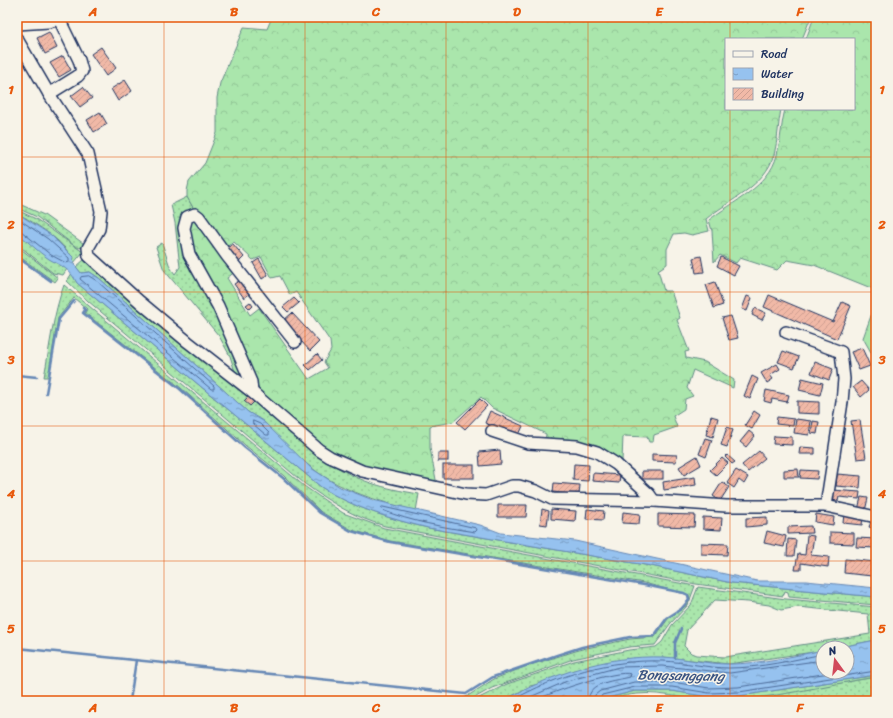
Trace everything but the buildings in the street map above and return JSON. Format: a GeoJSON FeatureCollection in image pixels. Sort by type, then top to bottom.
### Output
{"type":"FeatureCollection","features":[{"type":"Feature","properties":{"kind":"street"},"geometry":{"type":"LineString","coordinates":[[17,24],[49,22],[58,18],[79,60],[82,71],[78,76],[48,94]]}},
{"type":"Feature","properties":{"kind":"street"},"geometry":{"type":"LineString","coordinates":[[17,39],[48,94],[88,154],[97,188],[101,218],[97,232],[88,248],[89,256],[140,302],[252,392],[318,450],[330,457],[362,471],[466,494],[486,495],[512,486],[519,486],[536,491],[552,499],[654,501],[726,506],[826,506],[876,517]]}},
{"type":"Feature","properties":{"kind":"street"},"geometry":{"type":"LineString","coordinates":[[252,392],[251,382],[218,306],[189,254],[184,228],[187,217],[195,214],[199,217],[295,342]]}},
{"type":"Feature","properties":{"kind":"street"},"geometry":{"type":"LineString","coordinates":[[786,332],[841,352],[844,379],[842,402],[826,506]]}},
{"type":"Feature","properties":{"kind":"street"},"geometry":{"type":"LineString","coordinates":[[492,431],[528,443],[577,446],[597,452],[616,464],[649,494],[654,501]]}},
{"type":"Feature","properties":{"kind":"green space"},"geometry":{"type":"Polygon","coordinates":[[[272,17],[811,17],[802,38],[725,38],[725,110],[781,110],[774,155],[769,166],[755,184],[706,219],[709,231],[692,235],[684,233],[674,234],[667,249],[667,264],[658,270],[664,291],[671,291],[680,318],[677,320],[689,351],[685,352],[686,358],[705,362],[734,380],[733,388],[693,370],[687,388],[693,396],[685,399],[684,409],[673,416],[677,427],[654,435],[653,442],[649,442],[647,437],[623,436],[622,461],[603,451],[545,443],[546,434],[492,408],[481,397],[453,422],[430,426],[430,448],[437,485],[379,473],[323,449],[260,393],[245,352],[196,265],[187,224],[193,219],[197,221],[236,271],[227,278],[250,315],[259,308],[309,379],[328,368],[324,362],[331,350],[330,341],[296,292],[290,295],[280,276],[272,278],[261,257],[253,260],[234,242],[226,247],[195,211],[187,197],[189,182],[205,163],[217,133],[217,98],[220,83],[244,27],[267,29],[272,17]]]}},
{"type":"Feature","properties":{"kind":"green space"},"geometry":{"type":"Polygon","coordinates":[[[814,17],[876,17],[876,290],[814,265],[787,260],[777,270],[740,258],[736,263],[720,255],[714,262],[712,231],[709,220],[758,185],[773,166],[777,155],[785,110],[855,110],[855,38],[806,38],[814,17]]]}},
{"type":"Feature","properties":{"kind":"green space"},"geometry":{"type":"Polygon","coordinates":[[[187,197],[195,211],[201,280],[249,382],[236,375],[230,356],[219,336],[164,270],[156,247],[162,243],[170,267],[175,274],[180,267],[175,223],[171,205],[187,197]]]}},
{"type":"Feature","properties":{"kind":"green space"},"geometry":{"type":"Polygon","coordinates":[[[17,203],[44,215],[87,246],[79,248],[75,246],[37,217],[17,208],[17,203]]]}},
{"type":"Feature","properties":{"kind":"green space"},"geometry":{"type":"Polygon","coordinates":[[[17,210],[36,219],[83,252],[73,264],[66,249],[59,242],[41,228],[17,213],[17,210]]]}},
{"type":"Feature","properties":{"kind":"green space"},"geometry":{"type":"Polygon","coordinates":[[[17,233],[49,258],[67,269],[63,275],[53,273],[17,244],[17,233]]]}},
{"type":"Feature","properties":{"kind":"green space"},"geometry":{"type":"Polygon","coordinates":[[[17,246],[58,278],[55,282],[17,255],[17,246]]]}},
{"type":"Feature","properties":{"kind":"green space"},"geometry":{"type":"Polygon","coordinates":[[[85,259],[328,461],[350,474],[371,483],[419,494],[416,511],[349,490],[312,468],[99,278],[90,272],[81,273],[76,267],[85,259]]]}},
{"type":"Feature","properties":{"kind":"green space"},"geometry":{"type":"Polygon","coordinates":[[[72,273],[77,283],[321,487],[359,507],[386,517],[428,528],[651,566],[732,583],[876,597],[876,605],[789,597],[788,592],[785,591],[783,596],[696,584],[385,526],[353,514],[305,484],[88,301],[67,281],[72,273]]]}},
{"type":"Feature","properties":{"kind":"green space"},"geometry":{"type":"Polygon","coordinates":[[[64,285],[304,486],[343,513],[384,528],[695,586],[690,600],[689,595],[644,583],[390,541],[352,530],[321,512],[284,476],[246,446],[181,388],[85,313],[87,309],[74,298],[58,318],[48,377],[44,377],[54,319],[64,285]]]}},
{"type":"Feature","properties":{"kind":"green space"},"geometry":{"type":"Polygon","coordinates":[[[876,302],[876,351],[872,354],[863,338],[876,302]]]}},
{"type":"Feature","properties":{"kind":"green space"},"geometry":{"type":"Polygon","coordinates":[[[698,587],[786,599],[876,607],[876,640],[855,644],[855,640],[832,640],[870,634],[868,614],[798,607],[781,610],[769,605],[715,600],[687,630],[684,646],[691,653],[696,655],[725,657],[815,643],[815,652],[729,664],[663,657],[530,686],[503,701],[473,701],[507,684],[574,661],[629,650],[656,647],[662,642],[672,625],[691,605],[698,587]]]}},
{"type":"Feature","properties":{"kind":"green space"},"geometry":{"type":"Polygon","coordinates":[[[690,601],[670,624],[655,645],[629,647],[573,659],[492,688],[469,701],[460,701],[494,679],[527,666],[582,649],[630,639],[655,637],[668,619],[690,601]]]}},
{"type":"Feature","properties":{"kind":"green space"},"geometry":{"type":"Polygon","coordinates":[[[876,675],[876,677],[796,692],[736,700],[706,701],[647,693],[596,701],[635,691],[672,691],[709,697],[739,696],[843,680],[855,680],[855,678],[876,675]]]}},
{"type":"Feature","properties":{"kind":"green space"},"geometry":{"type":"Polygon","coordinates":[[[876,677],[876,697],[855,701],[747,701],[748,698],[876,677]]]}},
{"type":"Feature","properties":{"kind":"water"},"geometry":{"type":"Polygon","coordinates":[[[17,213],[51,235],[73,257],[74,264],[81,273],[90,272],[99,278],[248,412],[263,421],[311,468],[340,487],[373,500],[480,525],[501,533],[575,541],[757,581],[806,581],[876,588],[876,597],[732,583],[651,566],[428,528],[386,517],[359,507],[321,487],[77,283],[68,271],[49,259],[17,233],[17,213]]]}},
{"type":"Feature","properties":{"kind":"water"},"geometry":{"type":"Polygon","coordinates":[[[876,640],[876,675],[855,678],[855,644],[876,640]]]}},
{"type":"Feature","properties":{"kind":"water","name":"Bongsanggang"},"geometry":{"type":"Polygon","coordinates":[[[815,652],[815,680],[843,680],[739,696],[709,697],[672,691],[635,691],[596,701],[503,701],[541,682],[560,675],[580,668],[621,659],[663,657],[712,663],[740,664],[815,652]]]}},
{"type":"Feature","properties":{"kind":"waterway"},"geometry":{"type":"LineString","coordinates":[[17,257],[51,281]]}},
{"type":"Feature","properties":{"kind":"waterway"},"geometry":{"type":"LineString","coordinates":[[46,393],[59,319],[74,301]]}},
{"type":"Feature","properties":{"kind":"waterway"},"geometry":{"type":"LineString","coordinates":[[17,648],[466,694],[493,677],[582,647],[630,637],[654,636],[667,618],[681,609],[689,600],[688,595],[684,593],[390,542],[351,531],[320,513],[283,478],[245,448],[180,389],[83,313],[85,310],[83,308]]}},
{"type":"Feature","properties":{"kind":"waterway"},"geometry":{"type":"LineString","coordinates":[[17,375],[37,377]]}},
{"type":"Feature","properties":{"kind":"waterway"},"geometry":{"type":"LineString","coordinates":[[675,658],[675,643],[681,629]]}},
{"type":"Feature","properties":{"kind":"waterway"},"geometry":{"type":"LineString","coordinates":[[130,701],[136,660]]}}]}
